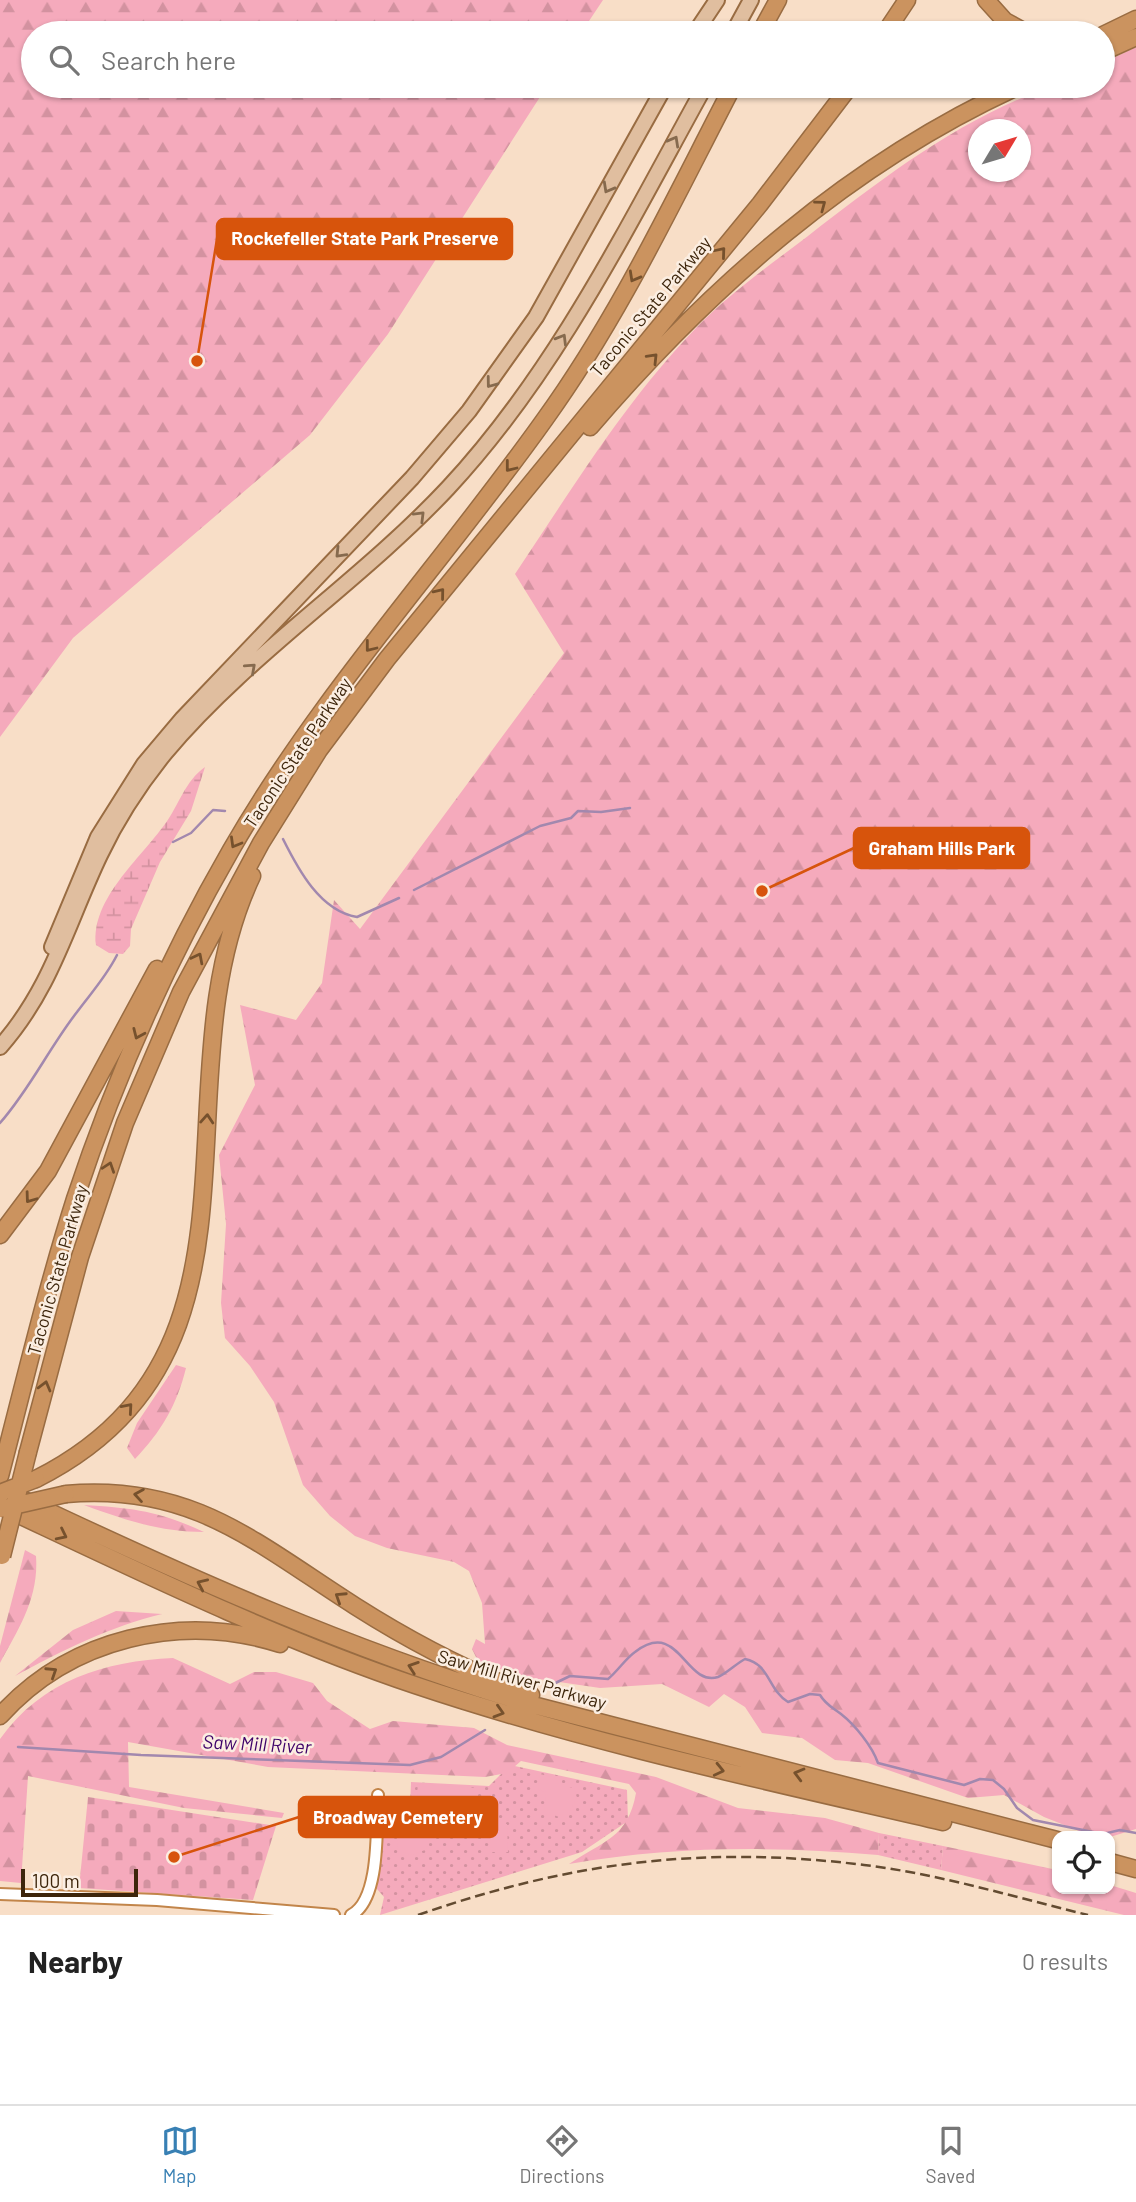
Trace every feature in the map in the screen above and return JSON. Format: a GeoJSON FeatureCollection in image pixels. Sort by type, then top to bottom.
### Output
{"type":"FeatureCollection","features":[{"type":"Feature","properties":{"kind":"highway"},"geometry":{"type":"LineString","coordinates":[[767,21],[778,0]]}},
{"type":"Feature","properties":{"kind":"highway"},"geometry":{"type":"LineString","coordinates":[[893,21],[906,0]]}},
{"type":"Feature","properties":{"kind":"highway"},"geometry":{"type":"LineString","coordinates":[[986,0],[1005,21]]}},
{"type":"Feature","properties":{"kind":"highway"},"geometry":{"type":"LineString","coordinates":[[1115,29],[1136,19]]}},
{"type":"Feature","properties":{"kind":"highway"},"geometry":{"type":"LineString","coordinates":[[1115,47],[1136,37]]}},
{"type":"Feature","properties":{"kind":"highway","name":"Taconic State Parkway"},"geometry":{"type":"LineString","coordinates":[[0,1476],[59,1251],[95,1143],[148,1011],[200,907],[244,829],[305,734],[524,448],[583,364],[641,264],[727,98]]}},
{"type":"Feature","properties":{"kind":"highway","name":"Taconic State Parkway"},"geometry":{"type":"LineString","coordinates":[[1,1559],[80,1257],[132,1106],[202,950],[284,806],[335,726],[760,204],[841,98]]}},
{"type":"Feature","properties":{"kind":"highway"},"geometry":{"type":"LineString","coordinates":[[522,494],[540,485],[617,396],[688,322],[791,228],[848,184],[909,144],[996,98]]}},
{"type":"Feature","properties":{"kind":"highway"},"geometry":{"type":"LineString","coordinates":[[0,1490],[36,1479],[79,1454],[121,1416],[156,1372],[181,1322],[196,1255],[214,1027],[222,964],[241,902],[284,806]]}},
{"type":"Feature","properties":{"kind":"highway"},"geometry":{"type":"LineString","coordinates":[[0,1234],[48,1171],[162,961],[200,907]]}},
{"type":"Feature","properties":{"kind":"highway","name":"Saw Mill River Parkway"},"geometry":{"type":"LineString","coordinates":[[0,1490],[199,1583],[316,1632],[478,1689],[1052,1839]]}},
{"type":"Feature","properties":{"kind":"highway"},"geometry":{"type":"LineString","coordinates":[[0,1507],[66,1493],[129,1493],[203,1512],[243,1533],[358,1608],[423,1646],[590,1720]]}},
{"type":"Feature","properties":{"kind":"highway","name":"Saw Mill River Parkway"},"geometry":{"type":"LineString","coordinates":[[0,1507],[237,1617],[351,1662],[471,1703],[636,1750],[1052,1848]]}},
{"type":"Feature","properties":{"kind":"highway"},"geometry":{"type":"LineString","coordinates":[[0,1716],[43,1678],[88,1653],[127,1639],[181,1630],[254,1636],[348,1668],[471,1703]]}},
{"type":"Feature","properties":{"kind":"highway"},"geometry":{"type":"LineString","coordinates":[[1115,1854],[1136,1860]]}},
{"type":"Feature","properties":{"kind":"highway"},"geometry":{"type":"LineString","coordinates":[[1115,1864],[1136,1870]]}},
{"type":"Feature","properties":{"kind":"main road"},"geometry":{"type":"LineString","coordinates":[[702,21],[715,0]]}},
{"type":"Feature","properties":{"kind":"main road"},"geometry":{"type":"LineString","coordinates":[[736,21],[744,0]]}},
{"type":"Feature","properties":{"kind":"main road"},"geometry":{"type":"LineString","coordinates":[[738,21],[751,0]]}},
{"type":"Feature","properties":{"kind":"main road"},"geometry":{"type":"LineString","coordinates":[[0,1033],[43,968],[85,863],[128,787],[182,719],[412,478],[475,403],[536,317],[658,98]]}},
{"type":"Feature","properties":{"kind":"main road"},"geometry":{"type":"LineString","coordinates":[[0,1047],[45,985],[101,853],[146,778],[204,711],[410,527],[502,425],[568,330],[698,98]]}},
{"type":"Feature","properties":{"kind":"street"},"geometry":{"type":"LineString","coordinates":[[351,1915],[365,1903],[372,1888],[378,1795]]}},
{"type":"Feature","properties":{"kind":"street"},"geometry":{"type":"LineString","coordinates":[[0,1894],[157,1900],[334,1915]]}},
{"type":"Feature","properties":{"kind":"green space"},"geometry":{"type":"Polygon","coordinates":[[[0,0],[603,0],[589,21],[21,21],[21,98],[539,98],[388,334],[310,435],[73,638],[0,737],[0,0]]]}},
{"type":"Feature","properties":{"kind":"green space"},"geometry":{"type":"Polygon","coordinates":[[[1136,47],[1136,1829],[1115,1835],[1115,1831],[1079,1831],[1044,1817],[1004,1795],[968,1798],[868,1763],[835,1760],[802,1738],[762,1733],[745,1707],[724,1694],[709,1707],[662,1684],[600,1688],[532,1678],[479,1663],[472,1649],[476,1639],[485,1644],[482,1603],[469,1571],[454,1562],[387,1548],[355,1536],[330,1516],[303,1485],[274,1402],[250,1366],[225,1338],[221,1303],[226,1224],[219,1155],[255,1085],[240,1005],[296,1020],[322,983],[334,900],[360,929],[564,653],[515,574],[623,415],[671,355],[723,303],[865,193],[923,152],[968,125],[968,182],[1031,182],[1031,119],[979,119],[1022,98],[1115,98],[1115,57],[1136,47]]]}},
{"type":"Feature","properties":{"kind":"green space"},"geometry":{"type":"Polygon","coordinates":[[[205,767],[191,811],[160,862],[131,929],[130,946],[123,954],[109,953],[96,945],[101,912],[109,896],[165,824],[192,779],[205,767]]]}},
{"type":"Feature","properties":{"kind":"green space"},"geometry":{"type":"Polygon","coordinates":[[[176,1365],[186,1368],[173,1406],[153,1439],[135,1459],[127,1448],[137,1423],[176,1365]]]}},
{"type":"Feature","properties":{"kind":"green space"},"geometry":{"type":"Polygon","coordinates":[[[84,1505],[146,1512],[173,1519],[204,1532],[172,1530],[143,1524],[84,1505]]]}},
{"type":"Feature","properties":{"kind":"green space"},"geometry":{"type":"Polygon","coordinates":[[[25,1550],[36,1556],[34,1586],[26,1612],[0,1663],[0,1646],[25,1550]]]}},
{"type":"Feature","properties":{"kind":"green space"},"geometry":{"type":"Polygon","coordinates":[[[116,1611],[162,1614],[87,1640],[15,1676],[73,1630],[116,1611]]]}},
{"type":"Feature","properties":{"kind":"green space"},"geometry":{"type":"Polygon","coordinates":[[[173,1658],[230,1684],[254,1672],[276,1672],[313,1683],[327,1701],[370,1729],[393,1721],[474,1728],[507,1745],[656,1777],[738,1808],[825,1818],[879,1833],[878,1855],[723,1849],[646,1854],[569,1864],[612,1837],[627,1820],[636,1793],[629,1784],[521,1761],[507,1773],[485,1777],[268,1767],[128,1742],[129,1787],[284,1813],[282,1818],[184,1808],[28,1776],[21,1883],[0,1881],[0,1739],[35,1702],[55,1688],[99,1669],[173,1658]]]}},
{"type":"Feature","properties":{"kind":"green space"},"geometry":{"type":"Polygon","coordinates":[[[510,1765],[627,1790],[628,1821],[582,1852],[380,1915],[384,1897],[377,1889],[382,1808],[410,1807],[411,1782],[489,1786],[510,1765]]]}},
{"type":"Feature","properties":{"kind":"green space"},"geometry":{"type":"Polygon","coordinates":[[[540,1774],[555,1778],[554,1784],[574,1788],[577,1798],[568,1814],[559,1817],[544,1811],[546,1792],[538,1790],[540,1774]]]}},
{"type":"Feature","properties":{"kind":"green space"},"geometry":{"type":"Polygon","coordinates":[[[418,1784],[476,1788],[476,1810],[416,1807],[418,1784]]]}},
{"type":"Feature","properties":{"kind":"green space"},"geometry":{"type":"Polygon","coordinates":[[[88,1797],[276,1826],[253,1900],[79,1888],[88,1797]]]}},
{"type":"Feature","properties":{"kind":"green space"},"geometry":{"type":"Polygon","coordinates":[[[400,1819],[429,1820],[433,1836],[425,1850],[411,1855],[397,1850],[400,1819]]]}},
{"type":"Feature","properties":{"kind":"green space"},"geometry":{"type":"Polygon","coordinates":[[[489,1824],[507,1824],[508,1852],[491,1852],[489,1824]]]}},
{"type":"Feature","properties":{"kind":"green space"},"geometry":{"type":"Polygon","coordinates":[[[879,1833],[943,1846],[941,1870],[878,1855],[879,1833]]]}},
{"type":"Feature","properties":{"kind":"green space"},"geometry":{"type":"Polygon","coordinates":[[[943,1846],[1052,1869],[1052,1894],[1115,1894],[1115,1887],[1136,1893],[1136,1915],[1124,1915],[941,1870],[943,1846]]]}},
{"type":"Feature","properties":{"kind":"waterway"},"geometry":{"type":"LineString","coordinates":[[414,890],[540,826],[571,818],[578,811],[601,812],[630,808]]}},
{"type":"Feature","properties":{"kind":"waterway"},"geometry":{"type":"LineString","coordinates":[[173,842],[191,833],[213,810],[225,811]]}},
{"type":"Feature","properties":{"kind":"waterway"},"geometry":{"type":"LineString","coordinates":[[283,839],[303,875],[321,898],[344,913],[357,917],[399,898]]}},
{"type":"Feature","properties":{"kind":"waterway"},"geometry":{"type":"LineString","coordinates":[[0,1123],[117,955]]}},
{"type":"Feature","properties":{"kind":"waterway","name":"Saw Mill River"},"geometry":{"type":"LineString","coordinates":[[545,1688],[570,1676],[608,1679],[631,1655],[650,1644],[662,1643],[672,1648],[697,1673],[707,1677],[721,1676],[745,1659],[759,1666],[776,1691],[788,1702],[810,1694],[820,1695],[857,1730],[878,1763],[964,1785],[980,1779],[993,1780],[1004,1789],[1017,1808],[1033,1820],[1103,1834],[1120,1830],[1136,1833]]}},
{"type":"Feature","properties":{"kind":"waterway","name":"Saw Mill River"},"geometry":{"type":"LineString","coordinates":[[18,1747],[141,1755],[410,1765],[441,1757],[485,1730]]}},
{"type":"Feature","properties":{"kind":"railway"},"geometry":{"type":"LineString","coordinates":[[418,1915],[529,1882],[584,1871],[693,1858],[748,1857],[805,1859],[892,1869],[1088,1915]]}},
{"type":"Feature","properties":{"kind":"place","name":"Rockefeller State Park Preserve"},"geometry":{"type":"Point","coordinates":[197,361]}},
{"type":"Feature","properties":{"kind":"place","name":"Graham Hills Park"},"geometry":{"type":"Point","coordinates":[762,891]}},
{"type":"Feature","properties":{"kind":"place","name":"Broadway Cemetery"},"geometry":{"type":"Point","coordinates":[174,1857]}}]}
